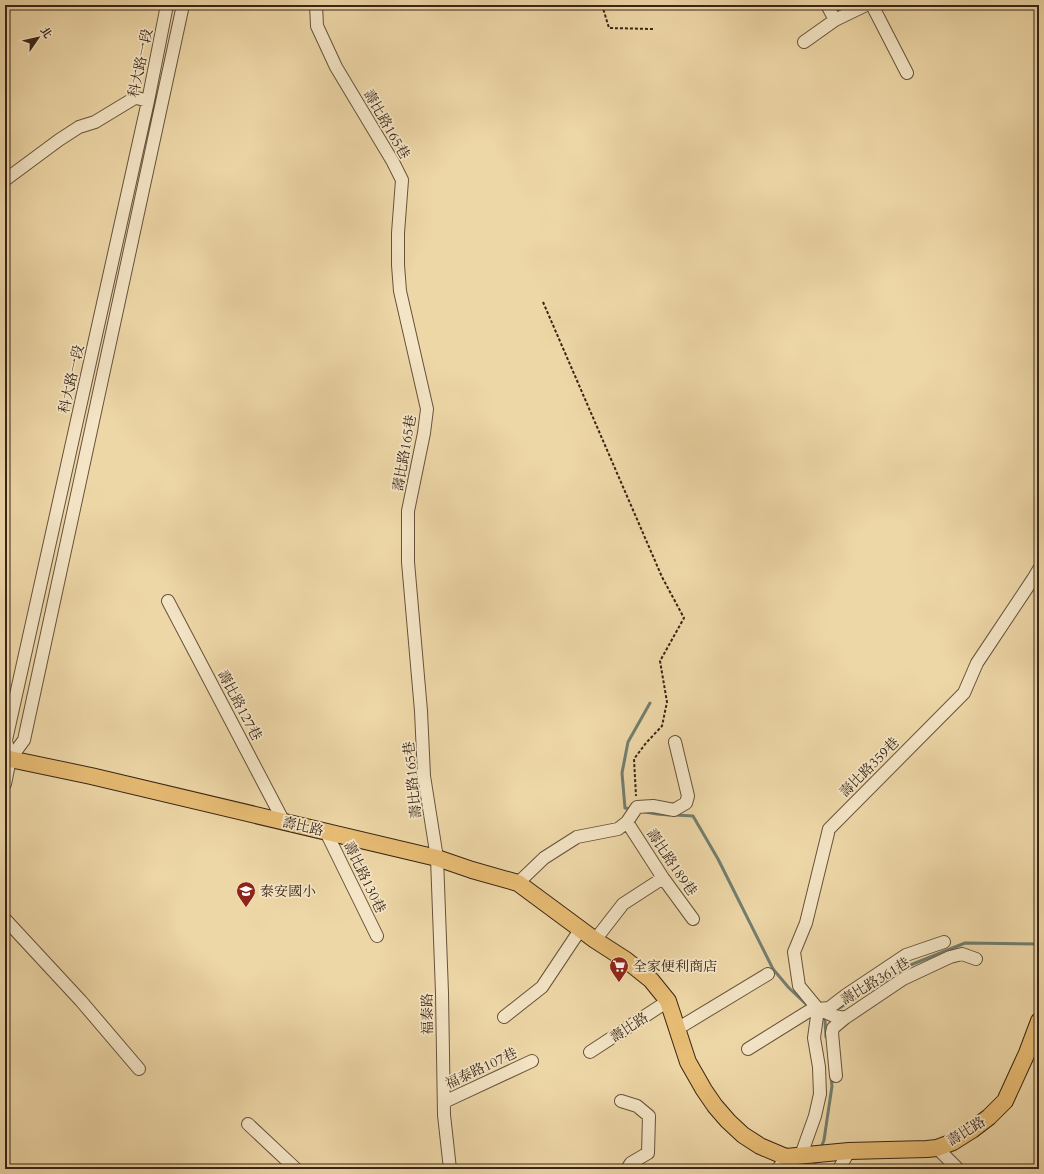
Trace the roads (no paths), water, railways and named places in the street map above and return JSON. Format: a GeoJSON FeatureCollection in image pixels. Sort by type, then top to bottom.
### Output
{"type":"FeatureCollection","features":[{"type":"Feature","properties":{"kind":"main road","name":"壽比路"},"geometry":{"type":"LineString","coordinates":[[8,759],[99,778],[437,858],[518,883],[580,930],[626,960],[651,980],[668,1001],[688,1062],[715,1106],[743,1135],[760,1146],[794,1159],[842,1152],[927,1149],[936,1148],[953,1142],[989,1117],[1005,1101],[1028,1053],[1039,1021]]}},
{"type":"Feature","properties":{"kind":"street","name":"科大路一段"},"geometry":{"type":"LineString","coordinates":[[8,759],[6,740],[148,101],[167,5]]}},
{"type":"Feature","properties":{"kind":"street"},"geometry":{"type":"LineString","coordinates":[[5,784],[8,759],[24,740],[183,5]]}},
{"type":"Feature","properties":{"kind":"street","name":"壽比路165巷"},"geometry":{"type":"LineString","coordinates":[[316,5],[317,26],[336,67],[393,162],[402,180],[398,233],[400,291],[427,408],[424,433],[408,511],[408,562],[420,703],[424,776],[437,858]]}},
{"type":"Feature","properties":{"kind":"street"},"geometry":{"type":"LineString","coordinates":[[828,5],[835,20]]}},
{"type":"Feature","properties":{"kind":"street"},"geometry":{"type":"LineString","coordinates":[[804,42],[835,20],[866,5]]}},
{"type":"Feature","properties":{"kind":"street"},"geometry":{"type":"LineString","coordinates":[[872,5],[907,73]]}},
{"type":"Feature","properties":{"kind":"street"},"geometry":{"type":"LineString","coordinates":[[5,180],[79,127],[95,122],[133,99],[137,98],[148,101]]}},
{"type":"Feature","properties":{"kind":"street","name":"壽比路359巷"},"geometry":{"type":"LineString","coordinates":[[830,1014],[799,986],[794,952],[806,923],[829,829],[964,693],[977,663],[1039,569]]}},
{"type":"Feature","properties":{"kind":"street","name":"壽比路127巷"},"geometry":{"type":"LineString","coordinates":[[168,601],[284,822]]}},
{"type":"Feature","properties":{"kind":"street","name":"壽比路189巷"},"geometry":{"type":"LineString","coordinates":[[518,883],[544,858],[577,837],[618,829],[627,822],[637,807],[654,806],[674,810],[686,803],[688,796],[675,742]]}},
{"type":"Feature","properties":{"kind":"street","name":"壽比路189巷"},"geometry":{"type":"LineString","coordinates":[[627,822],[663,878],[692,919]]}},
{"type":"Feature","properties":{"kind":"street","name":"壽比路130巷"},"geometry":{"type":"LineString","coordinates":[[326,832],[377,936]]}},
{"type":"Feature","properties":{"kind":"street","name":"福泰路"},"geometry":{"type":"LineString","coordinates":[[437,858],[442,993],[444,1115],[450,1169]]}},
{"type":"Feature","properties":{"kind":"street"},"geometry":{"type":"LineString","coordinates":[[595,940],[623,904],[663,878]]}},
{"type":"Feature","properties":{"kind":"street"},"geometry":{"type":"LineString","coordinates":[[5,919],[81,1001],[139,1069]]}},
{"type":"Feature","properties":{"kind":"street"},"geometry":{"type":"LineString","coordinates":[[504,1018],[542,987],[580,930]]}},
{"type":"Feature","properties":{"kind":"street"},"geometry":{"type":"LineString","coordinates":[[836,1076],[832,1033],[833,1028],[829,1008],[906,955],[944,942]]}},
{"type":"Feature","properties":{"kind":"street","name":"壽比路361巷"},"geometry":{"type":"LineString","coordinates":[[830,1014],[950,957],[962,954],[976,959]]}},
{"type":"Feature","properties":{"kind":"street"},"geometry":{"type":"LineString","coordinates":[[677,1029],[768,974]]}},
{"type":"Feature","properties":{"kind":"street","name":"壽比路"},"geometry":{"type":"LineString","coordinates":[[590,1052],[668,1001]]}},
{"type":"Feature","properties":{"kind":"street"},"geometry":{"type":"LineString","coordinates":[[748,1049],[809,1011],[830,1014]]}},
{"type":"Feature","properties":{"kind":"street"},"geometry":{"type":"LineString","coordinates":[[794,1159],[815,1116],[820,1094],[820,1067],[814,1038],[830,1014]]}},
{"type":"Feature","properties":{"kind":"street","name":"福泰路107巷"},"geometry":{"type":"LineString","coordinates":[[444,1102],[532,1061]]}},
{"type":"Feature","properties":{"kind":"street"},"geometry":{"type":"LineString","coordinates":[[621,1100],[637,1106],[649,1116],[648,1153],[631,1163],[627,1169]]}},
{"type":"Feature","properties":{"kind":"street"},"geometry":{"type":"LineString","coordinates":[[248,1124],[296,1169]]}},
{"type":"Feature","properties":{"kind":"street"},"geometry":{"type":"LineString","coordinates":[[936,1148],[958,1169]]}},
{"type":"Feature","properties":{"kind":"street"},"geometry":{"type":"LineString","coordinates":[[839,1169],[842,1152]]}},
{"type":"Feature","properties":{"kind":"waterway"},"geometry":{"type":"LineString","coordinates":[[632,809],[625,808],[622,773],[628,742],[650,703]]}},
{"type":"Feature","properties":{"kind":"waterway"},"geometry":{"type":"LineString","coordinates":[[645,812],[669,815]]}},
{"type":"Feature","properties":{"kind":"waterway"},"geometry":{"type":"LineString","coordinates":[[675,815],[693,816],[718,859],[773,969],[789,988],[808,1006]]}},
{"type":"Feature","properties":{"kind":"waterway"},"geometry":{"type":"LineString","coordinates":[[836,1010],[908,966],[965,943],[1039,944]]}},
{"type":"Feature","properties":{"kind":"waterway"},"geometry":{"type":"LineString","coordinates":[[825,1021],[826,1037]]}},
{"type":"Feature","properties":{"kind":"waterway"},"geometry":{"type":"LineString","coordinates":[[821,1148],[824,1140],[832,1086],[831,1077]]}},
{"type":"Feature","properties":{"kind":"waterway"},"geometry":{"type":"LineString","coordinates":[[813,1169],[817,1159]]}},
{"type":"Feature","properties":{"kind":"place","name":"泰安國小"},"geometry":{"type":"Point","coordinates":[246,908]}},
{"type":"Feature","properties":{"kind":"place","name":"全家便利商店"},"geometry":{"type":"Point","coordinates":[619,983]}}]}
